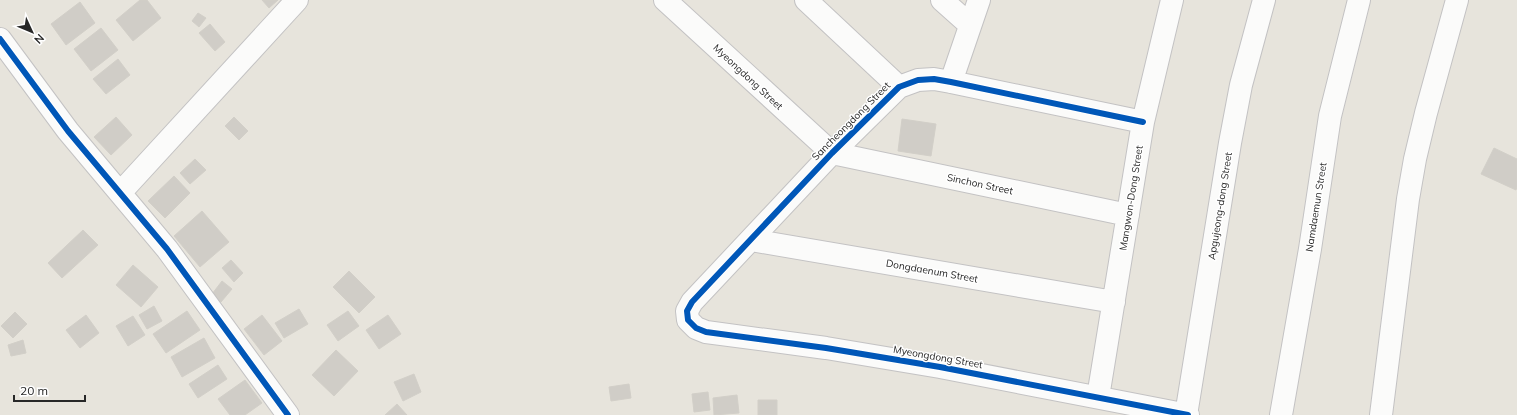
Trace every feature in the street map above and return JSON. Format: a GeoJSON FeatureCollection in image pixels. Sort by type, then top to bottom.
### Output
{"type":"FeatureCollection","features":[{"type":"Feature","properties":{"kind":"street"},"geometry":{"type":"LineString","coordinates":[[120,193],[297,0]]}},
{"type":"Feature","properties":{"kind":"street","name":"Myeongdong Street"},"geometry":{"type":"LineString","coordinates":[[665,0],[832,153]]}},
{"type":"Feature","properties":{"kind":"street"},"geometry":{"type":"LineString","coordinates":[[806,0],[899,86]]}},
{"type":"Feature","properties":{"kind":"street"},"geometry":{"type":"LineString","coordinates":[[942,0],[970,25]]}},
{"type":"Feature","properties":{"kind":"street"},"geometry":{"type":"LineString","coordinates":[[951,82],[979,0]]}},
{"type":"Feature","properties":{"kind":"street","name":"Mangwon-Dong Street"},"geometry":{"type":"LineString","coordinates":[[1098,397],[1143,122],[1172,0]]}},
{"type":"Feature","properties":{"kind":"street","name":"Apgujeong-dong Street"},"geometry":{"type":"LineString","coordinates":[[1187,415],[1230,143],[1241,85],[1264,0]]}},
{"type":"Feature","properties":{"kind":"street","name":"Namdaemun Street"},"geometry":{"type":"LineString","coordinates":[[1281,415],[1310,249],[1330,116],[1359,0]]}},
{"type":"Feature","properties":{"kind":"street"},"geometry":{"type":"LineString","coordinates":[[1381,415],[1408,200],[1415,159],[1457,0]]}},
{"type":"Feature","properties":{"kind":"street"},"geometry":{"type":"LineString","coordinates":[[0,39],[68,131],[177,261],[288,415]]}},
{"type":"Feature","properties":{"kind":"street","name":"Sancheongdong Street"},"geometry":{"type":"LineString","coordinates":[[688,320],[687,311],[692,302],[832,153],[899,86],[918,80],[934,79],[1143,122]]}},
{"type":"Feature","properties":{"kind":"street","name":"Sinchon Street"},"geometry":{"type":"LineString","coordinates":[[832,153],[1128,215]]}},
{"type":"Feature","properties":{"kind":"street","name":"Dongdaenum Street"},"geometry":{"type":"LineString","coordinates":[[751,240],[1114,302]]}},
{"type":"Feature","properties":{"kind":"street","name":"Myeongdong Street"},"geometry":{"type":"LineString","coordinates":[[688,320],[696,328],[706,332],[940,367],[1187,415]]}},
{"type":"Feature","properties":{"kind":"building"},"geometry":{"type":"Polygon","coordinates":[[[140,0],[147,0],[161,18],[133,41],[116,20],[140,0]]]}},
{"type":"Feature","properties":{"kind":"building"},"geometry":{"type":"Polygon","coordinates":[[[262,0],[278,0],[269,8],[262,0]]]}},
{"type":"Feature","properties":{"kind":"building"},"geometry":{"type":"Polygon","coordinates":[[[80,2],[95,23],[66,45],[51,24],[80,2]]]}},
{"type":"Feature","properties":{"kind":"building"},"geometry":{"type":"Polygon","coordinates":[[[198,13],[206,18],[199,27],[192,21],[198,13]]]}},
{"type":"Feature","properties":{"kind":"building"},"geometry":{"type":"Polygon","coordinates":[[[210,24],[225,42],[215,51],[199,33],[210,24]]]}},
{"type":"Feature","properties":{"kind":"building"},"geometry":{"type":"Polygon","coordinates":[[[101,28],[118,50],[91,71],[74,49],[101,28]]]}},
{"type":"Feature","properties":{"kind":"building"},"geometry":{"type":"Polygon","coordinates":[[[118,59],[130,75],[106,94],[93,79],[118,59]]]}},
{"type":"Feature","properties":{"kind":"building"},"geometry":{"type":"Polygon","coordinates":[[[116,117],[132,135],[111,155],[94,137],[116,117]]]}},
{"type":"Feature","properties":{"kind":"building"},"geometry":{"type":"Polygon","coordinates":[[[234,117],[248,131],[239,140],[225,126],[234,117]]]}},
{"type":"Feature","properties":{"kind":"building"},"geometry":{"type":"Polygon","coordinates":[[[902,119],[936,124],[931,156],[898,151],[902,119]]]}},
{"type":"Feature","properties":{"kind":"building"},"geometry":{"type":"Polygon","coordinates":[[[1494,148],[1517,159],[1516,190],[1481,174],[1494,148]]]}},
{"type":"Feature","properties":{"kind":"building"},"geometry":{"type":"Polygon","coordinates":[[[195,159],[206,170],[190,184],[180,173],[195,159]]]}},
{"type":"Feature","properties":{"kind":"building"},"geometry":{"type":"Polygon","coordinates":[[[174,176],[190,193],[165,218],[148,201],[174,176]]]}},
{"type":"Feature","properties":{"kind":"building"},"geometry":{"type":"Polygon","coordinates":[[[202,211],[229,242],[200,267],[174,236],[202,211]]]}},
{"type":"Feature","properties":{"kind":"building"},"geometry":{"type":"Polygon","coordinates":[[[83,230],[98,245],[62,278],[48,263],[83,230]]]}},
{"type":"Feature","properties":{"kind":"building"},"geometry":{"type":"Polygon","coordinates":[[[231,260],[243,273],[234,282],[222,268],[231,260]]]}},
{"type":"Feature","properties":{"kind":"building"},"geometry":{"type":"Polygon","coordinates":[[[133,265],[158,287],[141,307],[116,285],[133,265]]]}},
{"type":"Feature","properties":{"kind":"building"},"geometry":{"type":"Polygon","coordinates":[[[349,271],[375,297],[359,313],[333,287],[349,271]]]}},
{"type":"Feature","properties":{"kind":"building"},"geometry":{"type":"Polygon","coordinates":[[[222,281],[232,289],[221,302],[212,294],[222,281]]]}},
{"type":"Feature","properties":{"kind":"building"},"geometry":{"type":"Polygon","coordinates":[[[154,306],[162,321],[147,329],[139,315],[154,306]]]}},
{"type":"Feature","properties":{"kind":"building"},"geometry":{"type":"Polygon","coordinates":[[[299,309],[308,324],[284,338],[275,323],[299,309]]]}},
{"type":"Feature","properties":{"kind":"building"},"geometry":{"type":"Polygon","coordinates":[[[187,311],[200,330],[166,353],[153,334],[187,311]]]}},
{"type":"Feature","properties":{"kind":"building"},"geometry":{"type":"Polygon","coordinates":[[[348,311],[359,326],[338,341],[327,325],[348,311]]]}},
{"type":"Feature","properties":{"kind":"building"},"geometry":{"type":"Polygon","coordinates":[[[15,312],[27,324],[13,338],[1,326],[15,312]]]}},
{"type":"Feature","properties":{"kind":"building"},"geometry":{"type":"Polygon","coordinates":[[[86,315],[99,333],[80,348],[66,330],[86,315]]]}},
{"type":"Feature","properties":{"kind":"building"},"geometry":{"type":"Polygon","coordinates":[[[262,315],[282,341],[264,355],[244,329],[262,315]]]}},
{"type":"Feature","properties":{"kind":"building"},"geometry":{"type":"Polygon","coordinates":[[[388,315],[401,334],[379,349],[366,330],[388,315]]]}},
{"type":"Feature","properties":{"kind":"building"},"geometry":{"type":"Polygon","coordinates":[[[133,316],[145,335],[128,346],[116,326],[133,316]]]}},
{"type":"Feature","properties":{"kind":"building"},"geometry":{"type":"Polygon","coordinates":[[[204,338],[215,358],[182,377],[171,357],[204,338]]]}},
{"type":"Feature","properties":{"kind":"building"},"geometry":{"type":"Polygon","coordinates":[[[23,340],[26,353],[11,356],[8,345],[23,340]]]}},
{"type":"Feature","properties":{"kind":"building"},"geometry":{"type":"Polygon","coordinates":[[[336,350],[358,371],[334,396],[312,375],[336,350]]]}},
{"type":"Feature","properties":{"kind":"building"},"geometry":{"type":"Polygon","coordinates":[[[218,365],[227,379],[198,398],[189,384],[218,365]]]}},
{"type":"Feature","properties":{"kind":"building"},"geometry":{"type":"Polygon","coordinates":[[[414,374],[421,392],[403,401],[394,382],[414,374]]]}},
{"type":"Feature","properties":{"kind":"building"},"geometry":{"type":"Polygon","coordinates":[[[245,380],[262,403],[245,415],[230,415],[218,399],[245,380]]]}},
{"type":"Feature","properties":{"kind":"building"},"geometry":{"type":"Polygon","coordinates":[[[629,384],[631,398],[611,401],[609,387],[629,384]]]}},
{"type":"Feature","properties":{"kind":"building"},"geometry":{"type":"Polygon","coordinates":[[[708,392],[710,410],[694,412],[692,394],[708,392]]]}},
{"type":"Feature","properties":{"kind":"building"},"geometry":{"type":"Polygon","coordinates":[[[737,395],[739,413],[714,415],[713,398],[737,395]]]}},
{"type":"Feature","properties":{"kind":"building"},"geometry":{"type":"Polygon","coordinates":[[[758,400],[777,400],[777,415],[758,415],[758,400]]]}},
{"type":"Feature","properties":{"kind":"building"},"geometry":{"type":"Polygon","coordinates":[[[397,404],[407,415],[385,415],[397,404]]]}},
{"type":"Feature","properties":{"kind":"cycle path"},"geometry":{"type":"LineString","coordinates":[[0,39],[68,131],[167,249],[288,415]]}},
{"type":"Feature","properties":{"kind":"cycle path"},"geometry":{"type":"LineString","coordinates":[[1143,122],[934,79],[918,80],[899,87],[832,153],[692,302],[687,311],[688,320],[696,328],[706,332],[826,348],[940,367],[1188,415]]}}]}
